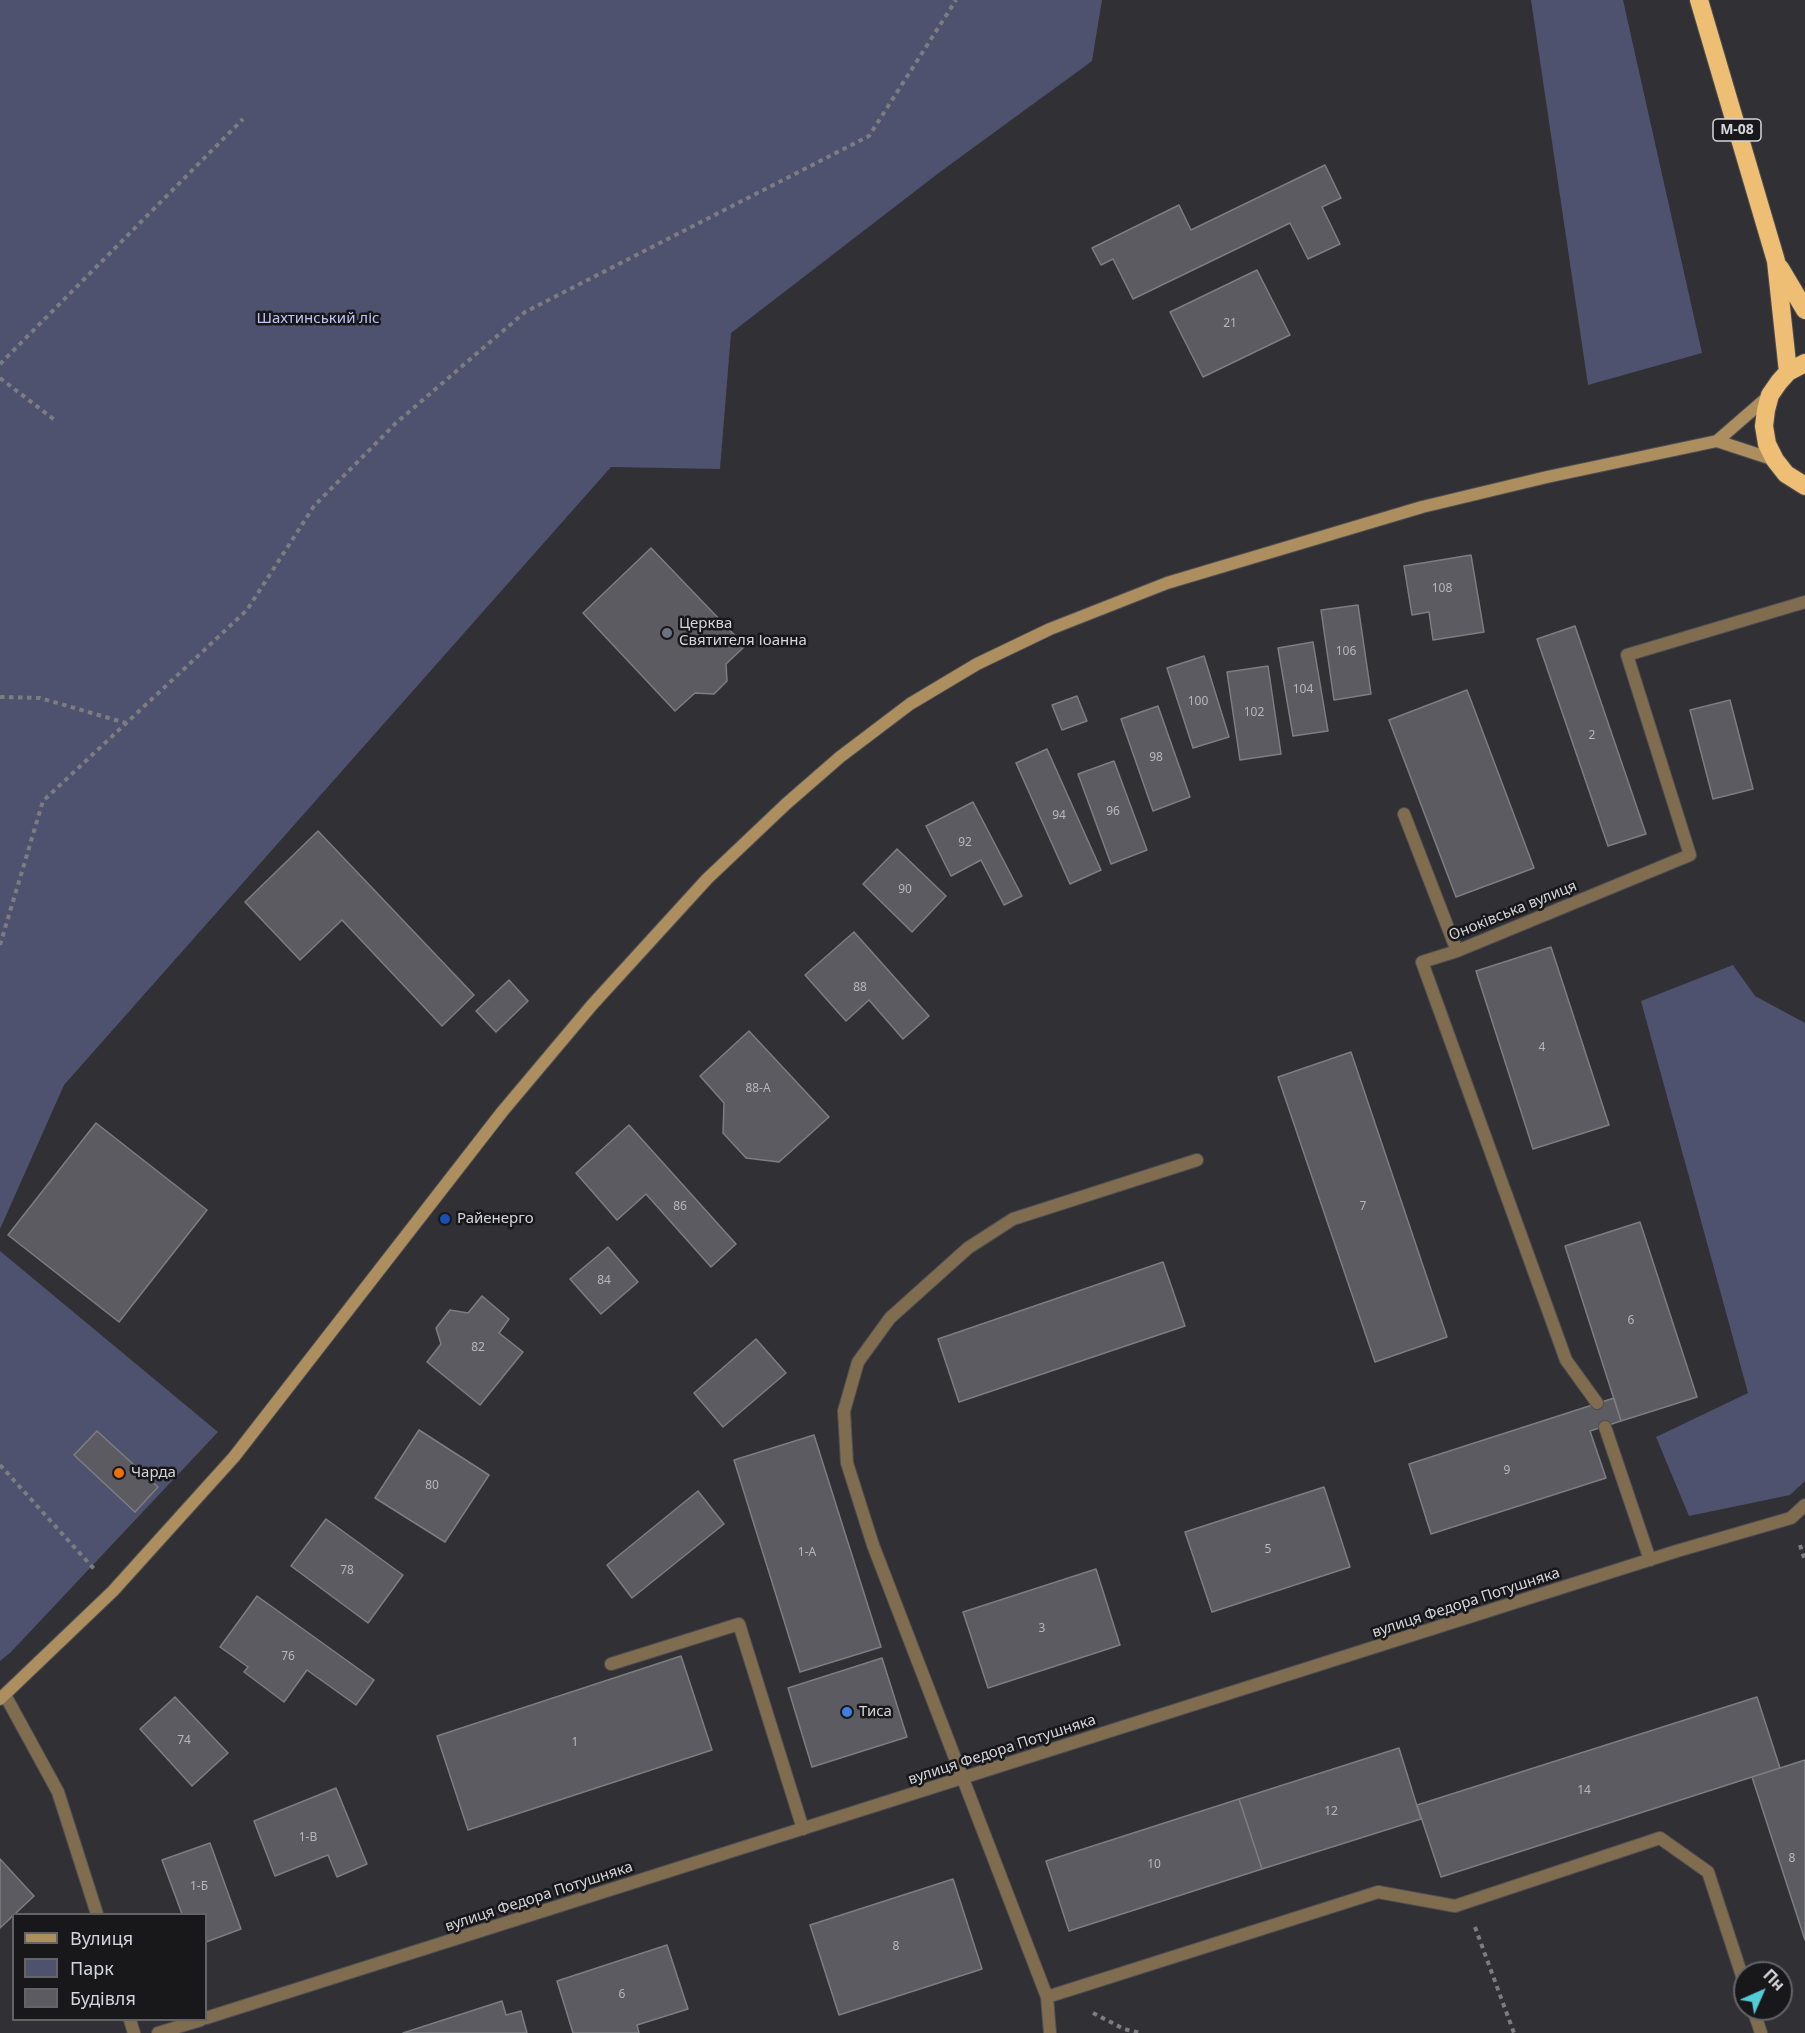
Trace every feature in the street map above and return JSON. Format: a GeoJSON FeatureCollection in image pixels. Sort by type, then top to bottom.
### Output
{"type":"FeatureCollection","features":[{"type":"Feature","properties":{"kind":"highway","name":"М-08"},"geometry":{"type":"LineString","coordinates":[[1699,0],[1776,261]]}},
{"type":"Feature","properties":{"kind":"highway"},"geometry":{"type":"LineString","coordinates":[[1776,261],[1805,310]]}},
{"type":"Feature","properties":{"kind":"highway"},"geometry":{"type":"LineString","coordinates":[[1776,261],[1788,372]]}},
{"type":"Feature","properties":{"kind":"highway"},"geometry":{"type":"LineString","coordinates":[[1804,487],[1786,474],[1774,460],[1767,444],[1764,426],[1770,395],[1788,372],[1805,363]]}},
{"type":"Feature","properties":{"kind":"street"},"geometry":{"type":"LineString","coordinates":[[97,1913],[58,1792],[2,1697],[113,1591],[234,1457],[495,1121],[592,1005],[708,879],[771,819],[840,757],[910,704],[977,664],[1050,629],[1167,583],[1422,507],[1559,474],[1717,441],[1770,395]]}},
{"type":"Feature","properties":{"kind":"street"},"geometry":{"type":"LineString","coordinates":[[1717,441],[1774,460]]}},
{"type":"Feature","properties":{"kind":"street","name":"Оноківська вулиця"},"geometry":{"type":"LineString","coordinates":[[1597,1403],[1566,1360],[1422,962],[1457,951],[1690,855],[1627,655],[1805,602]]}},
{"type":"Feature","properties":{"kind":"street"},"geometry":{"type":"LineString","coordinates":[[1404,814],[1457,951]]}},
{"type":"Feature","properties":{"kind":"street"},"geometry":{"type":"LineString","coordinates":[[1050,2033],[1047,1997],[873,1545],[847,1463],[844,1411],[858,1362],[890,1318],[968,1248],[1013,1219],[1197,1160]]}},
{"type":"Feature","properties":{"kind":"street"},"geometry":{"type":"LineString","coordinates":[[1605,1427],[1650,1560]]}},
{"type":"Feature","properties":{"kind":"street","name":"вулиця Федора Потушняка"},"geometry":{"type":"LineString","coordinates":[[207,2018],[1650,1560],[1791,1518],[1805,1506]]}},
{"type":"Feature","properties":{"kind":"street"},"geometry":{"type":"LineString","coordinates":[[611,1664],[739,1624],[803,1829]]}},
{"type":"Feature","properties":{"kind":"street"},"geometry":{"type":"LineString","coordinates":[[1047,1997],[1378,1892],[1455,1906],[1660,1838],[1708,1872],[1737,1961]]}},
{"type":"Feature","properties":{"kind":"street"},"geometry":{"type":"LineString","coordinates":[[158,2033],[195,2021]]}},
{"type":"Feature","properties":{"kind":"path"},"geometry":{"type":"LineString","coordinates":[[0,945],[43,801],[247,610],[314,506],[396,423],[525,312],[870,136],[956,0]]}},
{"type":"Feature","properties":{"kind":"path"},"geometry":{"type":"LineString","coordinates":[[0,364],[243,119]]}},
{"type":"Feature","properties":{"kind":"path"},"geometry":{"type":"LineString","coordinates":[[0,378],[56,421]]}},
{"type":"Feature","properties":{"kind":"path"},"geometry":{"type":"LineString","coordinates":[[0,697],[40,698],[126,723]]}},
{"type":"Feature","properties":{"kind":"path"},"geometry":{"type":"LineString","coordinates":[[0,1465],[113,1591]]}},
{"type":"Feature","properties":{"kind":"path"},"geometry":{"type":"LineString","coordinates":[[1466,1902],[1514,2033]]}},
{"type":"Feature","properties":{"kind":"path"},"geometry":{"type":"LineString","coordinates":[[1047,1997],[1100,2015],[1124,2029],[1140,2033]]}},
{"type":"Feature","properties":{"kind":"green space","name":"Шахтинський ліс"},"geometry":{"type":"Polygon","coordinates":[[[0,0],[1102,0],[1092,61],[940,172],[731,333],[720,469],[611,467],[64,1085],[0,1229],[0,0]]]}},
{"type":"Feature","properties":{"kind":"green space"},"geometry":{"type":"Polygon","coordinates":[[[1531,0],[1623,0],[1702,353],[1588,385],[1531,0]]]}},
{"type":"Feature","properties":{"kind":"green space"},"geometry":{"type":"Polygon","coordinates":[[[1733,965],[1755,996],[1805,1023],[1805,1481],[1790,1495],[1689,1516],[1656,1437],[1748,1393],[1641,1001],[1733,965]]]}},
{"type":"Feature","properties":{"kind":"green space"},"geometry":{"type":"Polygon","coordinates":[[[0,1251],[218,1432],[0,1661],[0,1251]]]}},
{"type":"Feature","properties":{"kind":"building"},"geometry":{"type":"Polygon","coordinates":[[[1325,165],[1341,198],[1322,207],[1340,244],[1308,259],[1290,223],[1133,299],[1113,259],[1101,265],[1092,248],[1179,205],[1191,230],[1325,165]]]}},
{"type":"Feature","properties":{"kind":"building"},"geometry":{"type":"Polygon","coordinates":[[[1257,270],[1290,335],[1203,377],[1170,312],[1257,270]]]}},
{"type":"Feature","properties":{"kind":"building","name":"Церква Святителя Іоанна"},"geometry":{"type":"Polygon","coordinates":[[[651,548],[745,646],[726,664],[727,681],[714,694],[695,693],[675,711],[583,613],[651,548]]]}},
{"type":"Feature","properties":{"kind":"building"},"geometry":{"type":"Polygon","coordinates":[[[1471,555],[1484,632],[1433,640],[1429,612],[1412,615],[1404,566],[1471,555]]]}},
{"type":"Feature","properties":{"kind":"building"},"geometry":{"type":"Polygon","coordinates":[[[1358,605],[1371,694],[1334,700],[1321,610],[1358,605]]]}},
{"type":"Feature","properties":{"kind":"building"},"geometry":{"type":"Polygon","coordinates":[[[1575,626],[1646,834],[1608,846],[1537,639],[1575,626]]]}},
{"type":"Feature","properties":{"kind":"building"},"geometry":{"type":"Polygon","coordinates":[[[1313,642],[1328,731],[1293,736],[1278,648],[1313,642]]]}},
{"type":"Feature","properties":{"kind":"building"},"geometry":{"type":"Polygon","coordinates":[[[1204,656],[1229,737],[1193,748],[1167,668],[1204,656]]]}},
{"type":"Feature","properties":{"kind":"building"},"geometry":{"type":"Polygon","coordinates":[[[1268,666],[1281,754],[1240,760],[1227,672],[1268,666]]]}},
{"type":"Feature","properties":{"kind":"building"},"geometry":{"type":"Polygon","coordinates":[[[1467,690],[1534,868],[1456,897],[1389,720],[1467,690]]]}},
{"type":"Feature","properties":{"kind":"building"},"geometry":{"type":"Polygon","coordinates":[[[1077,696],[1087,721],[1062,730],[1052,705],[1077,696]]]}},
{"type":"Feature","properties":{"kind":"building"},"geometry":{"type":"Polygon","coordinates":[[[1730,700],[1753,789],[1713,799],[1690,710],[1730,700]]]}},
{"type":"Feature","properties":{"kind":"building"},"geometry":{"type":"Polygon","coordinates":[[[1158,706],[1190,797],[1153,811],[1121,719],[1158,706]]]}},
{"type":"Feature","properties":{"kind":"building"},"geometry":{"type":"Polygon","coordinates":[[[1047,749],[1101,870],[1070,884],[1016,763],[1047,749]]]}},
{"type":"Feature","properties":{"kind":"building"},"geometry":{"type":"Polygon","coordinates":[[[1114,761],[1147,850],[1111,864],[1078,774],[1114,761]]]}},
{"type":"Feature","properties":{"kind":"building"},"geometry":{"type":"Polygon","coordinates":[[[973,802],[1022,896],[1004,905],[981,860],[951,876],[926,826],[973,802]]]}},
{"type":"Feature","properties":{"kind":"building"},"geometry":{"type":"Polygon","coordinates":[[[318,831],[474,995],[442,1026],[342,920],[300,960],[245,902],[318,831]]]}},
{"type":"Feature","properties":{"kind":"building"},"geometry":{"type":"Polygon","coordinates":[[[897,849],[946,896],[912,932],[863,884],[897,849]]]}},
{"type":"Feature","properties":{"kind":"building"},"geometry":{"type":"Polygon","coordinates":[[[854,932],[929,1016],[903,1039],[869,1000],[846,1021],[805,975],[854,932]]]}},
{"type":"Feature","properties":{"kind":"building"},"geometry":{"type":"Polygon","coordinates":[[[1551,947],[1609,1125],[1533,1149],[1476,971],[1551,947]]]}},
{"type":"Feature","properties":{"kind":"building"},"geometry":{"type":"Polygon","coordinates":[[[509,980],[528,1001],[496,1032],[476,1011],[509,980]]]}},
{"type":"Feature","properties":{"kind":"building"},"geometry":{"type":"Polygon","coordinates":[[[749,1031],[829,1117],[779,1162],[746,1158],[723,1133],[724,1103],[700,1076],[749,1031]]]}},
{"type":"Feature","properties":{"kind":"building"},"geometry":{"type":"Polygon","coordinates":[[[1351,1052],[1447,1337],[1375,1362],[1278,1077],[1351,1052]]]}},
{"type":"Feature","properties":{"kind":"building"},"geometry":{"type":"Polygon","coordinates":[[[96,1123],[207,1210],[119,1322],[8,1235],[96,1123]]]}},
{"type":"Feature","properties":{"kind":"building"},"geometry":{"type":"Polygon","coordinates":[[[629,1125],[736,1244],[711,1267],[646,1194],[617,1220],[576,1173],[629,1125]]]}},
{"type":"Feature","properties":{"kind":"building"},"geometry":{"type":"Polygon","coordinates":[[[1640,1222],[1697,1397],[1621,1421],[1565,1246],[1640,1222]]]}},
{"type":"Feature","properties":{"kind":"building"},"geometry":{"type":"Polygon","coordinates":[[[608,1247],[638,1282],[601,1314],[570,1279],[608,1247]]]}},
{"type":"Feature","properties":{"kind":"building"},"geometry":{"type":"Polygon","coordinates":[[[1163,1262],[1185,1326],[959,1402],[938,1339],[1163,1262]]]}},
{"type":"Feature","properties":{"kind":"building"},"geometry":{"type":"Polygon","coordinates":[[[482,1296],[509,1319],[499,1333],[523,1352],[480,1405],[427,1362],[441,1344],[436,1328],[450,1310],[468,1313],[482,1296]]]}},
{"type":"Feature","properties":{"kind":"building"},"geometry":{"type":"Polygon","coordinates":[[[756,1339],[786,1373],[723,1427],[694,1393],[756,1339]]]}},
{"type":"Feature","properties":{"kind":"building"},"geometry":{"type":"Polygon","coordinates":[[[1614,1398],[1621,1421],[1590,1431],[1606,1478],[1431,1534],[1409,1464],[1614,1398]]]}},
{"type":"Feature","properties":{"kind":"building"},"geometry":{"type":"Polygon","coordinates":[[[419,1430],[489,1475],[445,1542],[375,1498],[419,1430]]]}},
{"type":"Feature","properties":{"kind":"building"},"geometry":{"type":"Polygon","coordinates":[[[97,1431],[158,1487],[135,1512],[74,1455],[97,1431]]]}},
{"type":"Feature","properties":{"kind":"building"},"geometry":{"type":"Polygon","coordinates":[[[814,1435],[881,1647],[800,1672],[734,1460],[814,1435]]]}},
{"type":"Feature","properties":{"kind":"building"},"geometry":{"type":"Polygon","coordinates":[[[1324,1487],[1350,1567],[1212,1612],[1185,1532],[1324,1487]]]}},
{"type":"Feature","properties":{"kind":"building"},"geometry":{"type":"Polygon","coordinates":[[[698,1491],[724,1524],[632,1598],[607,1565],[698,1491]]]}},
{"type":"Feature","properties":{"kind":"building"},"geometry":{"type":"Polygon","coordinates":[[[326,1519],[403,1575],[368,1623],[291,1566],[326,1519]]]}},
{"type":"Feature","properties":{"kind":"building"},"geometry":{"type":"Polygon","coordinates":[[[1096,1569],[1120,1645],[988,1688],[963,1612],[1096,1569]]]}},
{"type":"Feature","properties":{"kind":"building"},"geometry":{"type":"Polygon","coordinates":[[[257,1596],[374,1680],[356,1705],[307,1670],[284,1702],[244,1672],[248,1667],[220,1647],[257,1596]]]}},
{"type":"Feature","properties":{"kind":"building"},"geometry":{"type":"Polygon","coordinates":[[[681,1656],[712,1750],[468,1830],[437,1736],[681,1656]]]}},
{"type":"Feature","properties":{"kind":"building","name":"Тиса"},"geometry":{"type":"Polygon","coordinates":[[[882,1658],[907,1737],[812,1767],[788,1688],[882,1658]]]}},
{"type":"Feature","properties":{"kind":"building"},"geometry":{"type":"Polygon","coordinates":[[[175,1697],[228,1753],[192,1786],[140,1729],[175,1697]]]}},
{"type":"Feature","properties":{"kind":"building"},"geometry":{"type":"Polygon","coordinates":[[[1757,1697],[1780,1768],[1441,1877],[1417,1805],[1757,1697]]]}},
{"type":"Feature","properties":{"kind":"building"},"geometry":{"type":"Polygon","coordinates":[[[1399,1748],[1421,1819],[1262,1869],[1239,1799],[1399,1748]]]}},
{"type":"Feature","properties":{"kind":"building"},"geometry":{"type":"Polygon","coordinates":[[[1805,1760],[1805,1940],[1752,1777],[1805,1760]]]}},
{"type":"Feature","properties":{"kind":"building"},"geometry":{"type":"Polygon","coordinates":[[[336,1788],[367,1864],[337,1877],[328,1855],[275,1876],[254,1821],[336,1788]]]}},
{"type":"Feature","properties":{"kind":"building"},"geometry":{"type":"Polygon","coordinates":[[[1239,1799],[1262,1869],[1069,1931],[1046,1861],[1239,1799]]]}},
{"type":"Feature","properties":{"kind":"building"},"geometry":{"type":"Polygon","coordinates":[[[210,1843],[241,1929],[207,1942],[207,1913],[182,1913],[162,1860],[210,1843]]]}},
{"type":"Feature","properties":{"kind":"building"},"geometry":{"type":"Polygon","coordinates":[[[0,1859],[34,1896],[16,1913],[12,1913],[12,1917],[0,1928],[0,1859]]]}},
{"type":"Feature","properties":{"kind":"building"},"geometry":{"type":"Polygon","coordinates":[[[953,1879],[982,1969],[839,2015],[810,1925],[953,1879]]]}},
{"type":"Feature","properties":{"kind":"building"},"geometry":{"type":"Polygon","coordinates":[[[667,1945],[688,2009],[637,2025],[639,2033],[573,2033],[557,1981],[667,1945]]]}},
{"type":"Feature","properties":{"kind":"building"},"geometry":{"type":"Polygon","coordinates":[[[502,2001],[506,2015],[521,2011],[527,2033],[403,2033],[502,2001]]]}},
{"type":"Feature","properties":{"kind":"place","name":"Церква Святителя Іоанна"},"geometry":{"type":"Point","coordinates":[667,633]}},
{"type":"Feature","properties":{"kind":"place","name":"Райенерго"},"geometry":{"type":"Point","coordinates":[445,1219]}},
{"type":"Feature","properties":{"kind":"place","name":"Чарда"},"geometry":{"type":"Point","coordinates":[119,1473]}},
{"type":"Feature","properties":{"kind":"place","name":"Тиса"},"geometry":{"type":"Point","coordinates":[847,1712]}}]}
